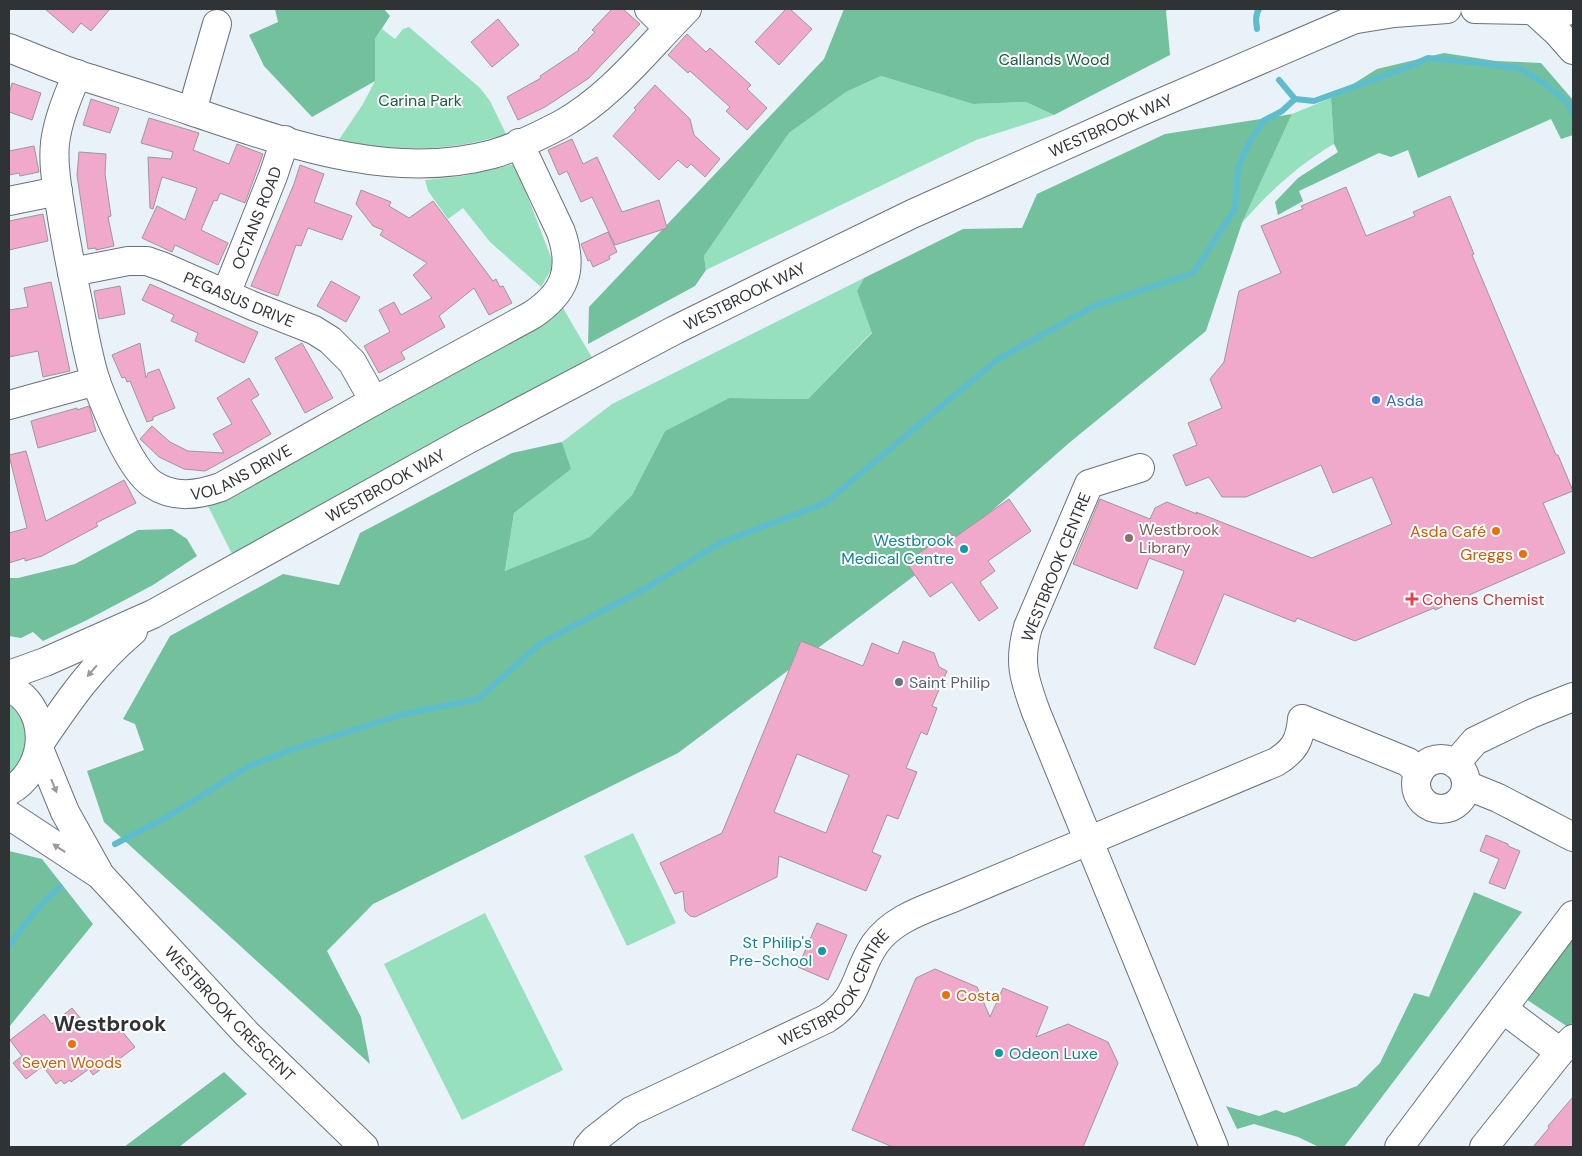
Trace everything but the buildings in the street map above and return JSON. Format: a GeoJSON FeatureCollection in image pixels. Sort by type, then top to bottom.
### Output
{"type":"FeatureCollection","features":[{"type":"Feature","properties":{"kind":"street"},"geometry":{"type":"LineString","coordinates":[[649,9],[668,28]]}},
{"type":"Feature","properties":{"kind":"street"},"geometry":{"type":"LineString","coordinates":[[9,48],[77,74],[340,156],[401,163],[419,163],[462,160],[494,153],[562,124],[588,107],[615,84],[687,9]]}},
{"type":"Feature","properties":{"kind":"street","name":"WESTBROOK WAY"},"geometry":{"type":"LineString","coordinates":[[9,675],[45,662],[153,614],[465,441],[675,330],[912,214],[1365,14],[1448,9]]}},
{"type":"Feature","properties":{"kind":"street"},"geometry":{"type":"LineString","coordinates":[[1475,9],[1529,10],[1553,14],[1573,9]]}},
{"type":"Feature","properties":{"kind":"street"},"geometry":{"type":"LineString","coordinates":[[1529,10],[1558,33],[1573,50]]}},
{"type":"Feature","properties":{"kind":"street"},"geometry":{"type":"LineString","coordinates":[[192,111],[217,24]]}},
{"type":"Feature","properties":{"kind":"street","name":"VOLANS DRIVE"},"geometry":{"type":"LineString","coordinates":[[77,74],[61,117],[55,143],[54,163],[72,272],[96,381],[124,444],[142,474],[152,484],[184,495],[202,494],[221,487],[547,305],[563,281],[566,269],[566,244],[519,143]]}},
{"type":"Feature","properties":{"kind":"street","name":"OCTANS ROAD"},"geometry":{"type":"LineString","coordinates":[[226,294],[274,176],[285,140]]}},
{"type":"Feature","properties":{"kind":"street"},"geometry":{"type":"LineString","coordinates":[[9,201],[58,191]]}},
{"type":"Feature","properties":{"kind":"street","name":"PEGASUS DRIVE"},"geometry":{"type":"LineString","coordinates":[[72,272],[128,261],[147,261],[314,330],[330,340],[352,362],[374,401]]}},
{"type":"Feature","properties":{"kind":"street"},"geometry":{"type":"LineString","coordinates":[[9,406],[96,381]]}},
{"type":"Feature","properties":{"kind":"street","name":"WESTBROOK CENTRE"},"geometry":{"type":"LineString","coordinates":[[1140,468],[1089,484],[1032,618],[1023,644],[1022,662],[1025,680],[1036,712],[1214,1147]]}},
{"type":"Feature","properties":{"kind":"street","name":"WESTBROOK WAY"},"geometry":{"type":"LineString","coordinates":[[9,791],[18,785],[32,770],[40,747],[67,704],[90,673],[103,658],[153,614]]}},
{"type":"Feature","properties":{"kind":"street","name":"WESTBROOK CRESCENT"},"geometry":{"type":"LineString","coordinates":[[9,687],[21,695],[33,709],[39,726],[40,747],[65,812],[100,875]]}},
{"type":"Feature","properties":{"kind":"street"},"geometry":{"type":"LineString","coordinates":[[1573,697],[1533,713],[1475,741],[1460,774],[1464,793],[1460,800],[1446,808],[1438,808],[1424,802],[1416,788],[1419,772],[1424,766],[1439,759],[1460,774],[1498,798],[1573,837]]}},
{"type":"Feature","properties":{"kind":"street","name":"WESTBROOK CENTRE"},"geometry":{"type":"LineString","coordinates":[[588,1147],[631,1110],[838,1012],[848,1002],[867,957],[876,943],[899,922],[1276,762],[1289,753],[1296,745],[1302,719],[1408,762],[1419,772]]}},
{"type":"Feature","properties":{"kind":"street","name":"WESTBROOK CRESCENT"},"geometry":{"type":"LineString","coordinates":[[9,814],[100,875],[247,1034],[364,1147]]}},
{"type":"Feature","properties":{"kind":"street"},"geometry":{"type":"LineString","coordinates":[[1399,1147],[1573,915]]}},
{"type":"Feature","properties":{"kind":"street"},"geometry":{"type":"LineString","coordinates":[[1484,1147],[1567,1045],[1503,1009]]}},
{"type":"Feature","properties":{"kind":"green space"},"geometry":{"type":"Polygon","coordinates":[[[275,9],[384,9],[390,16],[375,39],[375,81],[312,117],[264,66],[249,35],[278,22],[275,9]]]}},
{"type":"Feature","properties":{"kind":"green space","name":"Callands Wood"},"geometry":{"type":"Polygon","coordinates":[[[844,9],[1168,9],[1166,11],[1170,55],[1054,115],[1026,102],[973,104],[881,76],[846,92],[789,133],[704,256],[706,270],[695,286],[588,344],[589,307],[824,59],[844,9]]]}},
{"type":"Feature","properties":{"kind":"green space","name":"Carina Park"},"geometry":{"type":"Polygon","coordinates":[[[409,27],[480,88],[490,101],[506,134],[464,145],[422,148],[381,147],[338,141],[363,104],[375,81],[375,39],[382,29],[395,39],[403,29],[409,27]]]}},
{"type":"Feature","properties":{"kind":"green space"},"geometry":{"type":"Polygon","coordinates":[[[1444,53],[1496,61],[1541,63],[1573,100],[1573,135],[1561,139],[1551,119],[1418,178],[1408,150],[1391,157],[1379,153],[1299,191],[1303,201],[1278,215],[1275,202],[1298,178],[1338,152],[1334,144],[1331,98],[1377,69],[1444,53]]]}},
{"type":"Feature","properties":{"kind":"green space"},"geometry":{"type":"Polygon","coordinates":[[[881,76],[973,104],[1026,102],[1054,115],[976,140],[706,270],[704,256],[789,133],[846,92],[881,76]]]}},
{"type":"Feature","properties":{"kind":"green space"},"geometry":{"type":"Polygon","coordinates":[[[1331,98],[1334,144],[1308,161],[1285,180],[1242,223],[1292,114],[1331,98]]]}},
{"type":"Feature","properties":{"kind":"green space"},"geometry":{"type":"Polygon","coordinates":[[[1292,114],[1242,223],[1206,331],[1069,443],[938,558],[678,753],[373,904],[327,951],[361,1017],[370,1064],[104,822],[87,771],[144,750],[135,724],[123,719],[170,636],[283,574],[339,585],[360,533],[512,453],[562,442],[571,469],[514,513],[505,571],[590,537],[632,495],[665,431],[729,398],[808,399],[872,333],[857,291],[864,278],[963,229],[1022,228],[1037,194],[1165,134],[1292,114]]]}},
{"type":"Feature","properties":{"kind":"green space"},"geometry":{"type":"Polygon","coordinates":[[[515,164],[554,265],[541,287],[490,242],[463,208],[448,219],[428,191],[425,180],[463,176],[515,164]]]}},
{"type":"Feature","properties":{"kind":"green space"},"geometry":{"type":"Polygon","coordinates":[[[864,278],[857,291],[872,332],[808,399],[729,398],[665,431],[632,495],[591,537],[505,572],[514,513],[570,469],[562,442],[612,404],[864,278]]]}},
{"type":"Feature","properties":{"kind":"green space"},"geometry":{"type":"Polygon","coordinates":[[[556,296],[594,361],[238,566],[202,494],[556,296]]]}},
{"type":"Feature","properties":{"kind":"green space"},"geometry":{"type":"Polygon","coordinates":[[[172,529],[187,539],[197,556],[153,585],[43,641],[33,632],[21,638],[9,636],[9,578],[18,578],[75,564],[138,530],[172,529]]]}},
{"type":"Feature","properties":{"kind":"green space"},"geometry":{"type":"Polygon","coordinates":[[[9,704],[23,722],[27,740],[23,758],[9,776],[9,704]]]}},
{"type":"Feature","properties":{"kind":"green space"},"geometry":{"type":"Polygon","coordinates":[[[633,833],[676,923],[627,946],[584,856],[633,833]]]}},
{"type":"Feature","properties":{"kind":"green space"},"geometry":{"type":"Polygon","coordinates":[[[9,851],[42,859],[93,924],[9,1027],[9,851]]]}},
{"type":"Feature","properties":{"kind":"green space"},"geometry":{"type":"Polygon","coordinates":[[[1474,892],[1522,912],[1344,1147],[1319,1147],[1298,1137],[1254,1124],[1237,1129],[1226,1106],[1259,1116],[1276,1110],[1284,1113],[1357,1086],[1380,1063],[1414,993],[1429,997],[1474,892]]]}},
{"type":"Feature","properties":{"kind":"green space"},"geometry":{"type":"Polygon","coordinates":[[[485,913],[563,1070],[462,1120],[384,964],[485,913]]]}},
{"type":"Feature","properties":{"kind":"green space"},"geometry":{"type":"Polygon","coordinates":[[[1573,939],[1573,1022],[1568,1027],[1523,997],[1573,939]]]}},
{"type":"Feature","properties":{"kind":"green space"},"geometry":{"type":"Polygon","coordinates":[[[224,1072],[247,1094],[179,1147],[124,1147],[224,1072]]]}},
{"type":"Feature","properties":{"kind":"waterway"},"geometry":{"type":"LineString","coordinates":[[1257,29],[1256,16],[1259,9]]}},
{"type":"Feature","properties":{"kind":"waterway"},"geometry":{"type":"LineString","coordinates":[[115,844],[167,817],[249,766],[296,748],[404,714],[478,699],[541,643],[646,588],[720,543],[825,503],[998,359],[1094,306],[1193,273],[1235,209],[1238,168],[1249,143],[1263,121],[1282,111],[1295,99],[1314,101],[1428,58],[1521,69],[1548,86],[1568,103],[1573,114]]}},
{"type":"Feature","properties":{"kind":"waterway"},"geometry":{"type":"LineString","coordinates":[[1279,80],[1295,99]]}},
{"type":"Feature","properties":{"kind":"waterway"},"geometry":{"type":"LineString","coordinates":[[9,947],[32,915],[60,887]]}},
{"type":"Feature","properties":{"kind":"place","name":"Asda"},"geometry":{"type":"Point","coordinates":[1376,400]}},
{"type":"Feature","properties":{"kind":"place","name":"Asda Café"},"geometry":{"type":"Point","coordinates":[1496,531]}},
{"type":"Feature","properties":{"kind":"place","name":"Westbrook Library"},"geometry":{"type":"Point","coordinates":[1129,538]}},
{"type":"Feature","properties":{"kind":"place","name":"Westbrook Medical Centre"},"geometry":{"type":"Point","coordinates":[964,549]}},
{"type":"Feature","properties":{"kind":"place","name":"Greggs"},"geometry":{"type":"Point","coordinates":[1523,554]}},
{"type":"Feature","properties":{"kind":"place","name":"Cohens Chemist"},"geometry":{"type":"Point","coordinates":[1412,599]}},
{"type":"Feature","properties":{"kind":"place","name":"Saint Philip"},"geometry":{"type":"Point","coordinates":[899,682]}},
{"type":"Feature","properties":{"kind":"place","name":"St Philip's Pre-School"},"geometry":{"type":"Point","coordinates":[822,951]}},
{"type":"Feature","properties":{"kind":"place","name":"Costa"},"geometry":{"type":"Point","coordinates":[946,995]}},
{"type":"Feature","properties":{"kind":"place","name":"Seven Woods"},"geometry":{"type":"Point","coordinates":[72,1044]}},
{"type":"Feature","properties":{"kind":"place","name":"Odeon Luxe"},"geometry":{"type":"Point","coordinates":[999,1053]}},
{"type":"Feature","properties":{"kind":"district","name":"Westbrook"},"geometry":{"type":"Point","coordinates":[110,1024]}}]}
